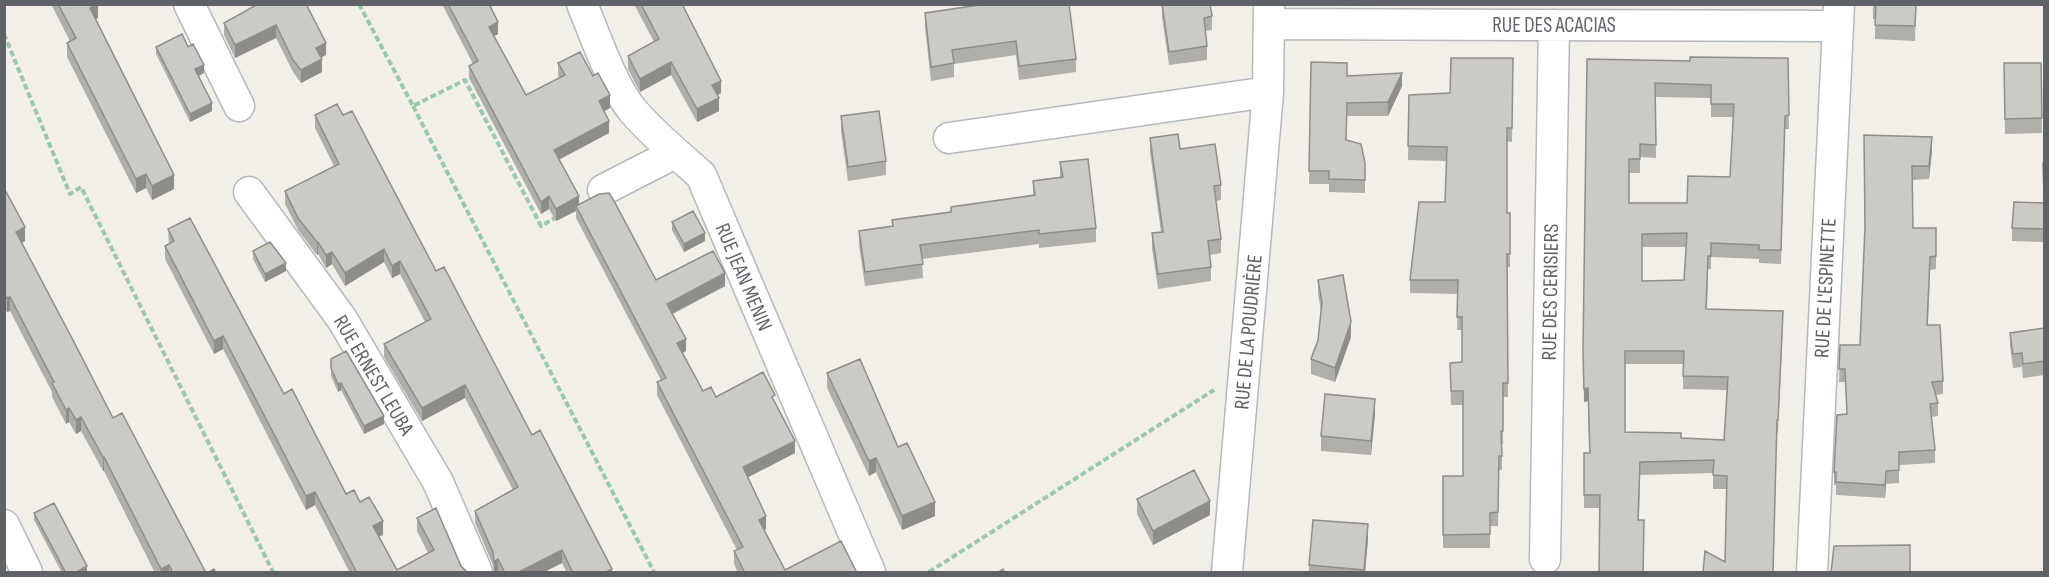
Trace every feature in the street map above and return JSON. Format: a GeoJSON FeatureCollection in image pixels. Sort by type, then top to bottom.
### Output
{"type":"FeatureCollection","features":[{"type":"Feature","properties":{"kind":"street"},"geometry":{"type":"LineString","coordinates":[[189,4],[239,106]]}},
{"type":"Feature","properties":{"kind":"street","name":"RUE JEAN MENIN"},"geometry":{"type":"LineString","coordinates":[[582,4],[614,78],[633,111],[701,175],[870,573]]}},
{"type":"Feature","properties":{"kind":"street","name":"RUE DES ACACIAS"},"geometry":{"type":"LineString","coordinates":[[1270,14],[1554,25],[1838,15]]}},
{"type":"Feature","properties":{"kind":"street","name":"RUE DE LA POUDRIÈRE"},"geometry":{"type":"LineString","coordinates":[[1227,573],[1268,92],[1270,14]]}},
{"type":"Feature","properties":{"kind":"street","name":"RUE DE L'ESPINETTE"},"geometry":{"type":"LineString","coordinates":[[1812,573],[1838,15]]}},
{"type":"Feature","properties":{"kind":"street","name":"RUE DES CERISIERS"},"geometry":{"type":"LineString","coordinates":[[1545,559],[1554,25]]}},
{"type":"Feature","properties":{"kind":"street"},"geometry":{"type":"LineString","coordinates":[[949,138],[1268,92]]}},
{"type":"Feature","properties":{"kind":"street"},"geometry":{"type":"LineString","coordinates":[[603,190],[675,153]]}},
{"type":"Feature","properties":{"kind":"street","name":"RUE ERNEST LEUBA"},"geometry":{"type":"LineString","coordinates":[[249,192],[342,319],[438,482],[477,573]]}},
{"type":"Feature","properties":{"kind":"street"},"geometry":{"type":"LineString","coordinates":[[4,525],[27,573]]}},
{"type":"Feature","properties":{"kind":"path"},"geometry":{"type":"LineString","coordinates":[[360,4],[654,573]]}},
{"type":"Feature","properties":{"kind":"path"},"geometry":{"type":"LineString","coordinates":[[4,34],[70,194],[81,187],[273,573]]}},
{"type":"Feature","properties":{"kind":"path"},"geometry":{"type":"LineString","coordinates":[[413,106],[465,80],[541,225],[562,214]]}},
{"type":"Feature","properties":{"kind":"path"},"geometry":{"type":"LineString","coordinates":[[929,573],[1244,370]]}},
{"type":"Feature","properties":{"kind":"building"},"geometry":{"type":"Polygon","coordinates":[[[58,4],[98,4],[90,8],[174,175],[152,186],[146,174],[136,179],[67,43],[76,38],[58,4]]]}},
{"type":"Feature","properties":{"kind":"building"},"geometry":{"type":"Polygon","coordinates":[[[258,4],[306,4],[326,43],[316,48],[322,59],[301,70],[293,60],[276,25],[235,45],[224,23],[258,4]]]}},
{"type":"Feature","properties":{"kind":"building"},"geometry":{"type":"Polygon","coordinates":[[[448,4],[489,4],[498,22],[489,27],[526,95],[565,75],[558,63],[580,52],[593,76],[598,73],[610,95],[599,101],[609,121],[554,150],[579,196],[556,209],[549,196],[541,202],[469,66],[478,61],[448,4]]]}},
{"type":"Feature","properties":{"kind":"building"},"geometry":{"type":"Polygon","coordinates":[[[641,4],[682,4],[721,81],[712,85],[719,98],[697,109],[671,62],[640,79],[628,56],[659,39],[641,4]]]}},
{"type":"Feature","properties":{"kind":"building"},"geometry":{"type":"Polygon","coordinates":[[[986,4],[1069,4],[1076,59],[1019,66],[1016,41],[952,50],[954,63],[931,67],[925,13],[986,4]]]}},
{"type":"Feature","properties":{"kind":"building"},"geometry":{"type":"Polygon","coordinates":[[[1162,4],[1210,4],[1212,16],[1204,18],[1207,46],[1169,52],[1162,4]]]}},
{"type":"Feature","properties":{"kind":"building"},"geometry":{"type":"Polygon","coordinates":[[[1873,4],[1916,4],[1915,26],[1875,25],[1876,5],[1873,4]]]}},
{"type":"Feature","properties":{"kind":"building"},"geometry":{"type":"Polygon","coordinates":[[[182,34],[188,47],[193,44],[204,65],[195,69],[212,103],[190,114],[156,47],[182,34]]]}},
{"type":"Feature","properties":{"kind":"building"},"geometry":{"type":"Polygon","coordinates":[[[1690,57],[1788,58],[1789,115],[1785,116],[1781,250],[1759,250],[1759,245],[1711,243],[1711,256],[1708,256],[1706,309],[1783,311],[1777,420],[1773,573],[1703,573],[1705,551],[1725,562],[1727,476],[1713,475],[1714,460],[1640,462],[1638,520],[1644,520],[1643,573],[1599,573],[1600,495],[1584,495],[1584,453],[1590,453],[1588,388],[1584,389],[1583,351],[1587,59],[1690,61],[1690,57]],[[1655,83],[1656,145],[1640,144],[1640,159],[1629,159],[1629,203],[1687,203],[1688,176],[1730,177],[1734,104],[1711,104],[1711,85],[1655,83]],[[1687,233],[1642,234],[1642,281],[1684,280],[1687,233]],[[1625,351],[1625,432],[1681,433],[1681,438],[1724,440],[1728,377],[1683,376],[1684,351],[1625,351]]]}},
{"type":"Feature","properties":{"kind":"building"},"geometry":{"type":"Polygon","coordinates":[[[1451,58],[1513,58],[1512,128],[1507,128],[1507,213],[1510,213],[1510,254],[1507,254],[1508,383],[1503,383],[1503,431],[1501,431],[1502,456],[1499,456],[1498,512],[1490,513],[1490,534],[1443,535],[1443,476],[1463,476],[1463,391],[1451,391],[1450,363],[1462,362],[1462,317],[1457,317],[1458,280],[1410,280],[1419,202],[1445,202],[1447,147],[1408,146],[1409,95],[1450,93],[1451,58]]]}},
{"type":"Feature","properties":{"kind":"building"},"geometry":{"type":"Polygon","coordinates":[[[1311,62],[1347,63],[1347,76],[1402,73],[1388,102],[1347,103],[1346,140],[1361,144],[1365,163],[1365,180],[1329,179],[1329,171],[1309,171],[1311,62]]]}},
{"type":"Feature","properties":{"kind":"building"},"geometry":{"type":"Polygon","coordinates":[[[2004,63],[2041,63],[2042,118],[2005,119],[2004,63]]]}},
{"type":"Feature","properties":{"kind":"building"},"geometry":{"type":"Polygon","coordinates":[[[337,104],[343,115],[352,111],[436,271],[444,267],[532,435],[540,430],[612,569],[604,573],[573,573],[562,550],[517,573],[505,573],[498,559],[494,562],[493,552],[475,511],[518,487],[465,385],[422,408],[384,344],[431,319],[400,261],[392,266],[384,249],[345,273],[332,252],[326,255],[298,218],[285,191],[339,164],[315,115],[337,104]]]}},
{"type":"Feature","properties":{"kind":"building"},"geometry":{"type":"Polygon","coordinates":[[[879,111],[886,161],[848,167],[841,116],[879,111]]]}},
{"type":"Feature","properties":{"kind":"building"},"geometry":{"type":"Polygon","coordinates":[[[1178,134],[1180,149],[1215,144],[1221,185],[1214,186],[1221,239],[1208,241],[1211,267],[1158,274],[1152,233],[1163,232],[1150,138],[1178,134]]]}},
{"type":"Feature","properties":{"kind":"building"},"geometry":{"type":"Polygon","coordinates":[[[1864,135],[1932,137],[1929,166],[1912,166],[1913,228],[1936,228],[1936,256],[1930,257],[1927,325],[1940,325],[1943,381],[1932,382],[1938,403],[1930,404],[1935,450],[1899,452],[1899,470],[1886,471],[1885,485],[1836,482],[1836,472],[1834,472],[1837,415],[1847,414],[1845,369],[1839,369],[1840,345],[1860,345],[1865,227],[1864,135]]]}},
{"type":"Feature","properties":{"kind":"building"},"geometry":{"type":"Polygon","coordinates":[[[1088,159],[1096,228],[1039,234],[1039,230],[920,245],[923,264],[865,272],[859,231],[893,226],[892,220],[951,212],[951,207],[1035,195],[1033,181],[1063,177],[1060,162],[1088,159]]]}},
{"type":"Feature","properties":{"kind":"building"},"geometry":{"type":"Polygon","coordinates":[[[4,188],[25,227],[16,232],[113,418],[122,413],[206,573],[173,573],[169,565],[161,569],[104,457],[81,417],[76,420],[69,408],[66,410],[10,297],[7,298],[4,293],[4,188]]]}},
{"type":"Feature","properties":{"kind":"building"},"geometry":{"type":"Polygon","coordinates":[[[609,193],[656,280],[713,251],[725,273],[667,304],[686,339],[677,343],[703,391],[711,387],[716,397],[763,372],[775,395],[772,397],[795,441],[743,467],[766,516],[759,520],[785,570],[841,541],[857,573],[745,573],[734,551],[743,547],[657,382],[666,378],[576,206],[599,194],[609,193]]]}},
{"type":"Feature","properties":{"kind":"building"},"geometry":{"type":"Polygon","coordinates":[[[2014,202],[2044,203],[2044,229],[2012,228],[2014,202]]]}},
{"type":"Feature","properties":{"kind":"building"},"geometry":{"type":"Polygon","coordinates":[[[693,211],[705,233],[684,244],[672,222],[693,211]]]}},
{"type":"Feature","properties":{"kind":"building"},"geometry":{"type":"Polygon","coordinates":[[[190,218],[284,394],[292,389],[346,494],[354,490],[360,502],[369,497],[383,521],[373,526],[397,570],[434,550],[417,518],[436,508],[461,566],[468,573],[357,573],[315,492],[306,496],[223,336],[214,341],[165,246],[174,241],[168,229],[190,218]]]}},
{"type":"Feature","properties":{"kind":"building"},"geometry":{"type":"Polygon","coordinates":[[[270,242],[286,263],[265,274],[253,251],[270,242]]]}},
{"type":"Feature","properties":{"kind":"building"},"geometry":{"type":"Polygon","coordinates":[[[1343,275],[1351,322],[1335,368],[1311,359],[1318,340],[1322,302],[1318,280],[1343,275]]]}},
{"type":"Feature","properties":{"kind":"building"},"geometry":{"type":"Polygon","coordinates":[[[2044,328],[2044,361],[2023,364],[2022,353],[2013,354],[2010,333],[2044,328]]]}},
{"type":"Feature","properties":{"kind":"building"},"geometry":{"type":"Polygon","coordinates":[[[346,351],[384,416],[364,426],[341,383],[338,384],[331,368],[331,359],[346,351]]]}},
{"type":"Feature","properties":{"kind":"building"},"geometry":{"type":"Polygon","coordinates":[[[860,359],[898,447],[907,443],[935,502],[902,516],[876,458],[869,461],[827,373],[860,359]]]}},
{"type":"Feature","properties":{"kind":"building"},"geometry":{"type":"Polygon","coordinates":[[[1325,394],[1375,399],[1371,441],[1321,436],[1325,394]]]}},
{"type":"Feature","properties":{"kind":"building"},"geometry":{"type":"Polygon","coordinates":[[[1194,470],[1210,501],[1153,531],[1137,499],[1194,470]]]}},
{"type":"Feature","properties":{"kind":"building"},"geometry":{"type":"Polygon","coordinates":[[[54,503],[87,566],[75,573],[66,573],[34,513],[54,503]]]}},
{"type":"Feature","properties":{"kind":"building"},"geometry":{"type":"Polygon","coordinates":[[[1313,520],[1368,524],[1364,570],[1309,565],[1313,520]]]}},
{"type":"Feature","properties":{"kind":"building"},"geometry":{"type":"Polygon","coordinates":[[[1910,545],[1910,573],[1831,573],[1834,546],[1910,545]]]}}]}
